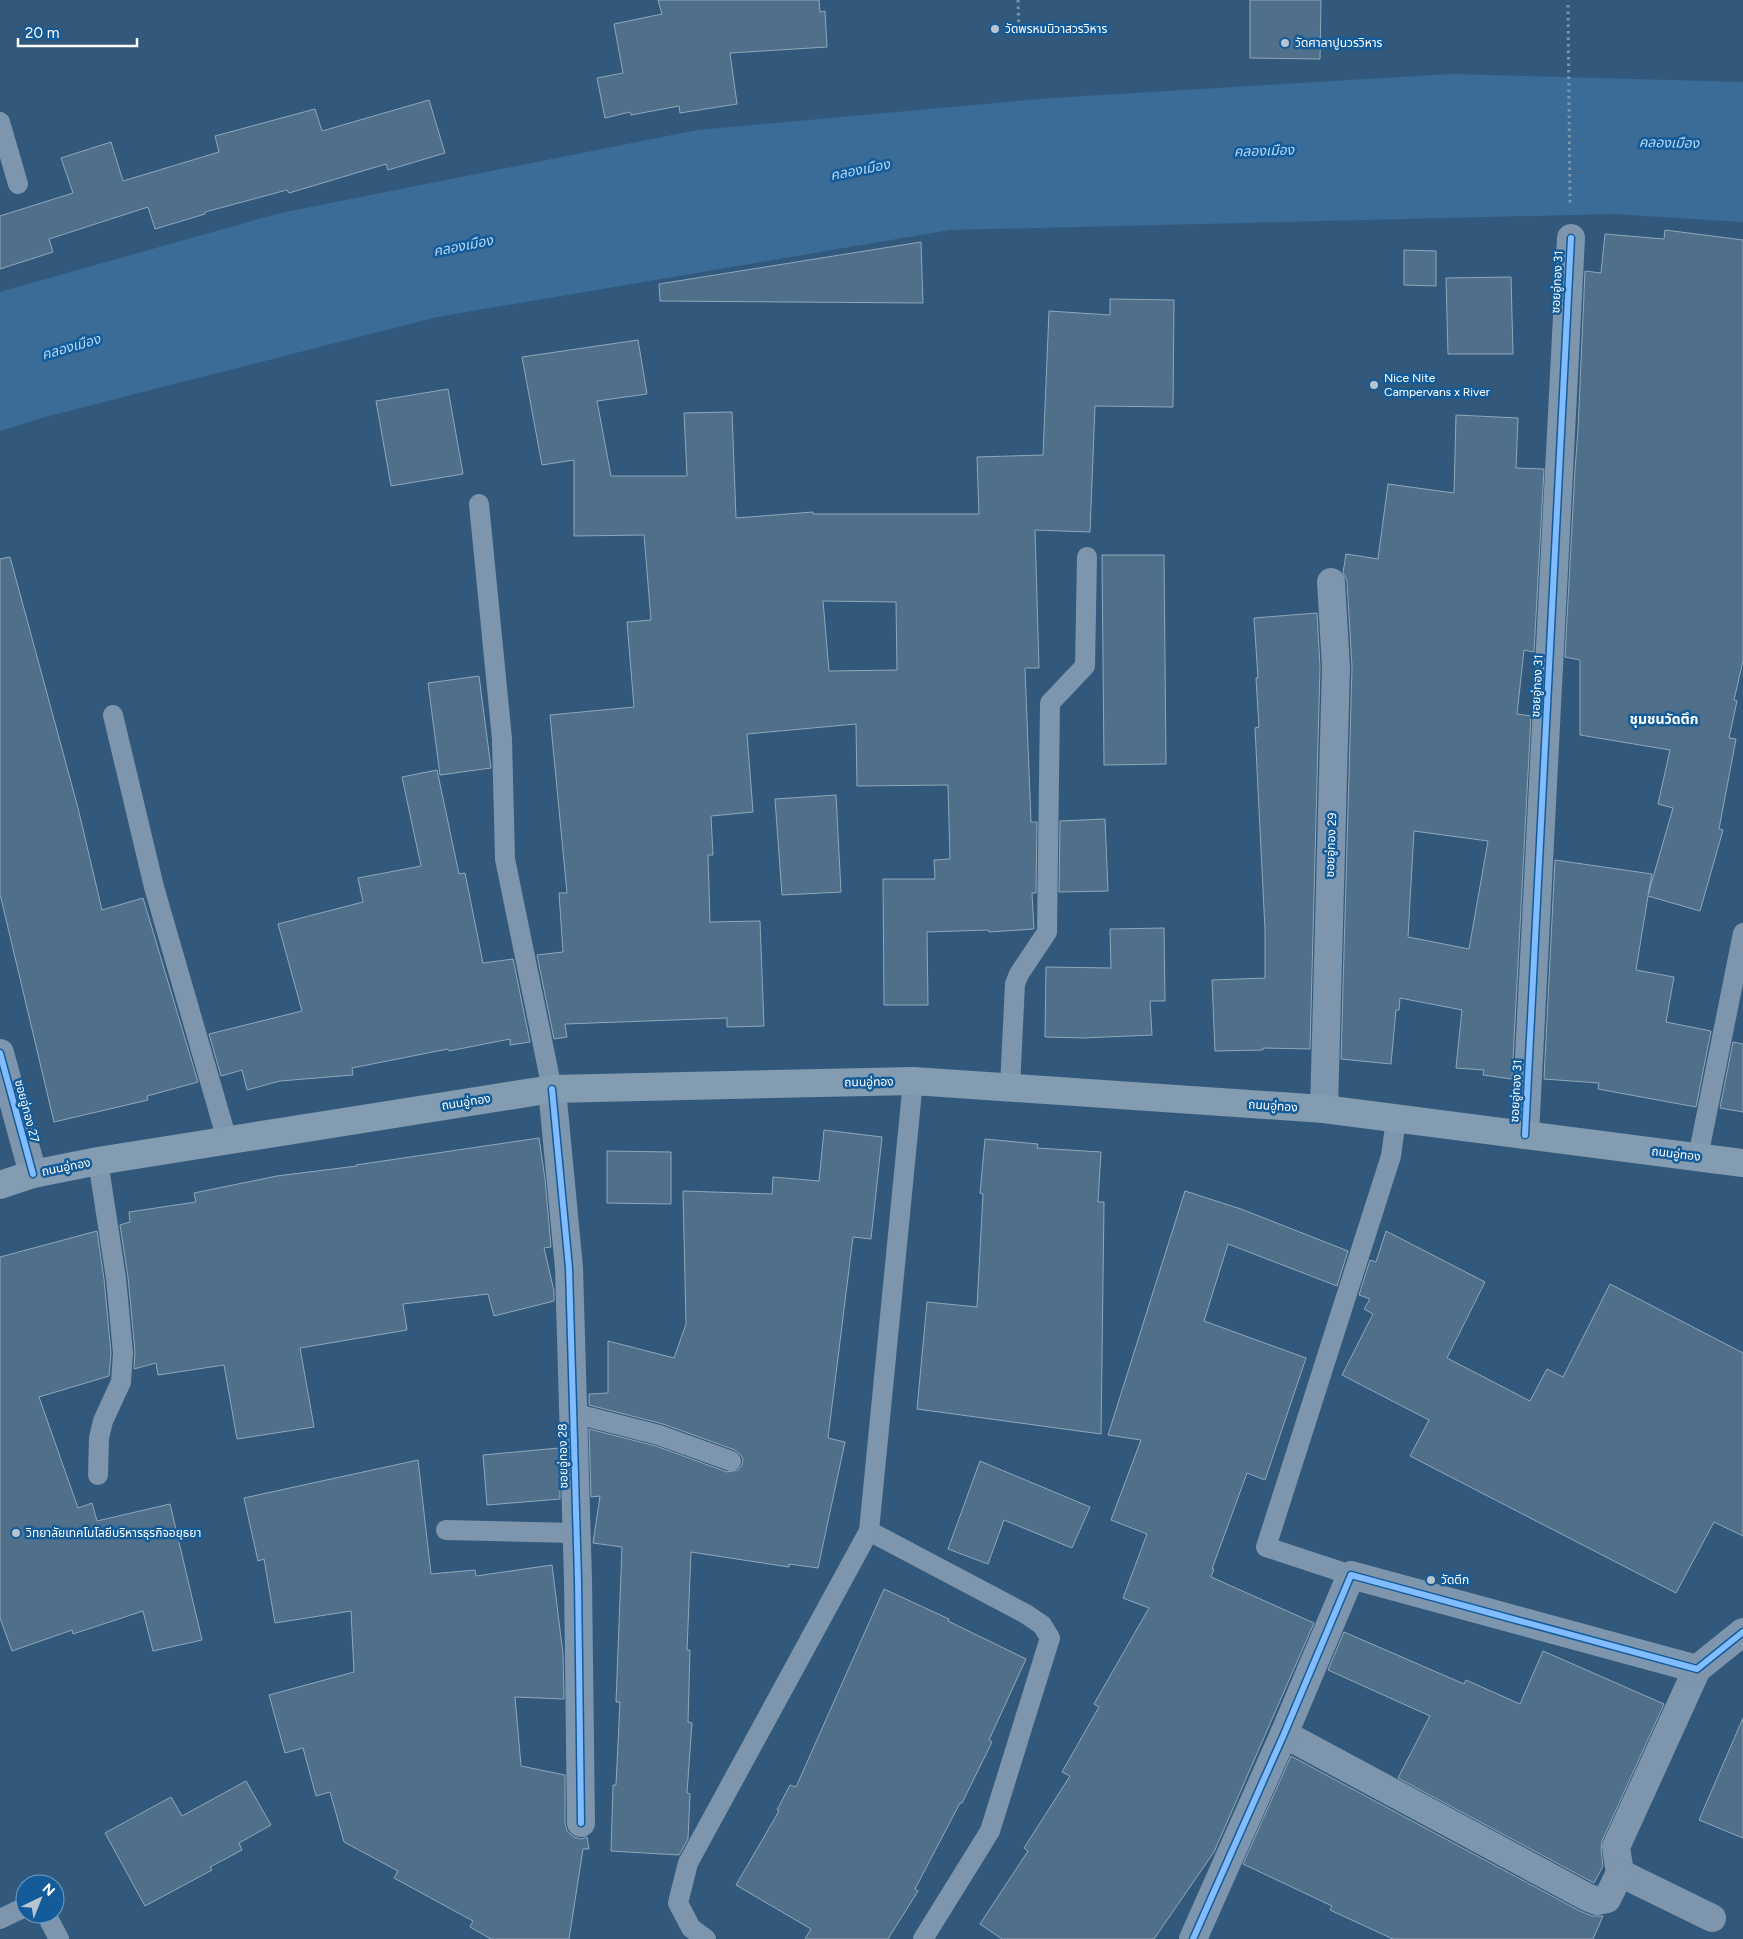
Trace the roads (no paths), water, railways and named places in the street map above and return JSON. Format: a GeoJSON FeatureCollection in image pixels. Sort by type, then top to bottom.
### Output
{"type":"FeatureCollection","features":[{"type":"Feature","properties":{"kind":"main road","name":"ถนนอู่ทอง"},"geometry":{"type":"LineString","coordinates":[[0,1185],[33,1174],[98,1161],[552,1089],[913,1081],[1324,1109],[1743,1163]]}},
{"type":"Feature","properties":{"kind":"street","name":"ซอยอู่ทอง 31"},"geometry":{"type":"LineString","coordinates":[[1525,1135],[1571,238]]}},
{"type":"Feature","properties":{"kind":"street","name":"ซอยอู่ทอง 29"},"geometry":{"type":"LineString","coordinates":[[1324,1109],[1336,666],[1331,582]]}},
{"type":"Feature","properties":{"kind":"street","name":"ซอยอู่ทอง 27"},"geometry":{"type":"LineString","coordinates":[[0,1053],[33,1174]]}},
{"type":"Feature","properties":{"kind":"street","name":"ซอยอู่ทอง 28"},"geometry":{"type":"LineString","coordinates":[[552,1089],[569,1268],[581,1824]]}},
{"type":"Feature","properties":{"kind":"street"},"geometry":{"type":"LineString","coordinates":[[1193,1939],[1284,1734],[1351,1575],[1697,1669]]}},
{"type":"Feature","properties":{"kind":"street"},"geometry":{"type":"LineString","coordinates":[[1284,1734],[1592,1899],[1597,1901],[1607,1899],[1620,1873],[1616,1847],[1697,1669],[1743,1632]]}},
{"type":"Feature","properties":{"kind":"street"},"geometry":{"type":"LineString","coordinates":[[1620,1873],[1712,1918]]}},
{"type":"Feature","properties":{"kind":"lane"},"geometry":{"type":"LineString","coordinates":[[0,122],[18,184]]}},
{"type":"Feature","properties":{"kind":"lane"},"geometry":{"type":"LineString","coordinates":[[479,504],[502,739],[506,858],[552,1089]]}},
{"type":"Feature","properties":{"kind":"lane"},"geometry":{"type":"LineString","coordinates":[[1010,1087],[1015,984],[1019,974],[1047,932],[1050,703],[1085,666],[1087,557]]}},
{"type":"Feature","properties":{"kind":"lane"},"geometry":{"type":"LineString","coordinates":[[113,715],[154,887],[227,1140]]}},
{"type":"Feature","properties":{"kind":"lane"},"geometry":{"type":"LineString","coordinates":[[1698,1157],[1743,933]]}},
{"type":"Feature","properties":{"kind":"lane"},"geometry":{"type":"LineString","coordinates":[[706,1939],[691,1928],[678,1903],[688,1863],[869,1532],[913,1081]]}},
{"type":"Feature","properties":{"kind":"lane"},"geometry":{"type":"LineString","coordinates":[[1351,1575],[1266,1547],[1390,1156],[1396,1119]]}},
{"type":"Feature","properties":{"kind":"lane"},"geometry":{"type":"LineString","coordinates":[[98,1161],[116,1278],[123,1353],[121,1382],[103,1421],[99,1438],[98,1475]]}},
{"type":"Feature","properties":{"kind":"lane"},"geometry":{"type":"LineString","coordinates":[[573,1413],[659,1435],[731,1461]]}},
{"type":"Feature","properties":{"kind":"lane"},"geometry":{"type":"LineString","coordinates":[[446,1530],[576,1533]]}},
{"type":"Feature","properties":{"kind":"lane"},"geometry":{"type":"LineString","coordinates":[[869,1532],[1026,1614],[1042,1625],[1050,1638],[990,1831],[923,1939]]}},
{"type":"Feature","properties":{"kind":"lane"},"geometry":{"type":"LineString","coordinates":[[0,1919],[15,1912]]}},
{"type":"Feature","properties":{"kind":"lane"},"geometry":{"type":"LineString","coordinates":[[51,1924],[59,1939]]}},
{"type":"Feature","properties":{"kind":"water","name":"คลองเมือง"},"geometry":{"type":"Polygon","coordinates":[[[1450,74],[1743,82],[1743,222],[1612,214],[950,230],[437,317],[45,417],[0,431],[0,292],[276,214],[697,130],[1052,98],[1450,74]]]}},
{"type":"Feature","properties":{"kind":"place","name":"วัดพรหมนิวาสวรวิหาร"},"geometry":{"type":"Point","coordinates":[995,29]}},
{"type":"Feature","properties":{"kind":"place","name":"วัดศาลาปูนวรวิหาร"},"geometry":{"type":"Point","coordinates":[1285,43]}},
{"type":"Feature","properties":{"kind":"place","name":"Nice Nite Campervans x River"},"geometry":{"type":"Point","coordinates":[1374,385]}},
{"type":"Feature","properties":{"kind":"place","name":"วิทยาลัยเทคโนโลยีบริหารธุรกิจอยุธยา"},"geometry":{"type":"Point","coordinates":[16,1533]}},
{"type":"Feature","properties":{"kind":"place","name":"วัดตึก"},"geometry":{"type":"Point","coordinates":[1431,1580]}},
{"type":"Feature","properties":{"kind":"district","name":"ชุมชนวัดตึก"},"geometry":{"type":"Point","coordinates":[1664,719]}}]}
